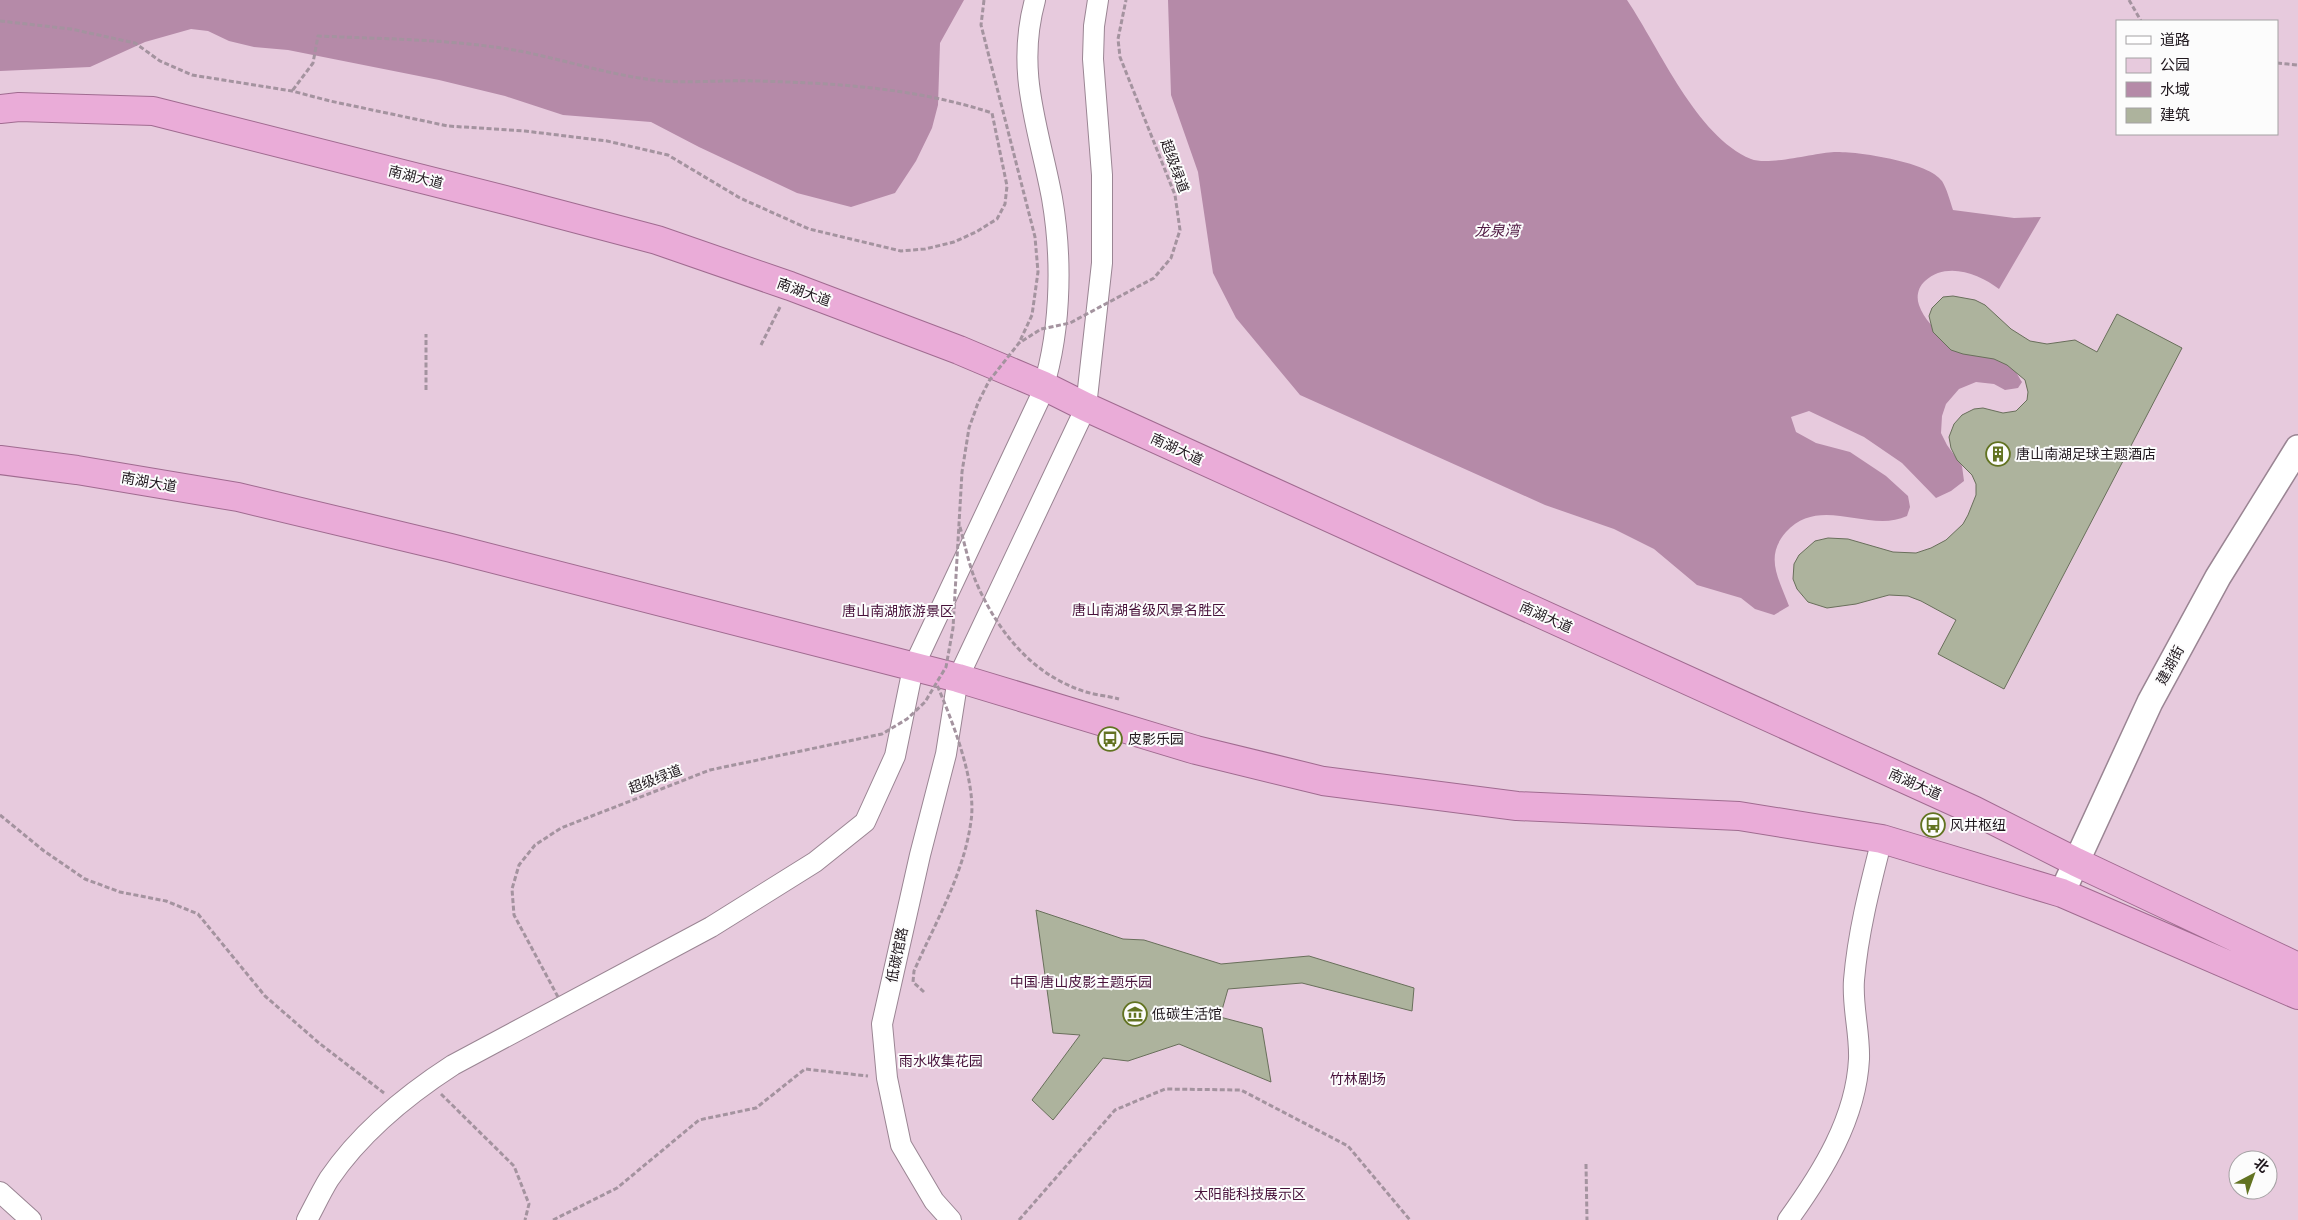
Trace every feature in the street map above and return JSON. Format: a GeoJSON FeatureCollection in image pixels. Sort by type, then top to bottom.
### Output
{"type":"FeatureCollection","features":[{"type":"Feature","properties":{"kind":"highway","name":"南湖大道"},"geometry":{"type":"LineString","coordinates":[[0,108],[152,111],[513,202],[647,238],[790,286],[959,350],[1044,386],[1086,407],[1973,810],[2076,862],[2298,967]]}},
{"type":"Feature","properties":{"kind":"highway","name":"南湖大道"},"geometry":{"type":"LineString","coordinates":[[0,460],[77,470],[238,497],[451,548],[913,668],[947,681],[1196,750],[1323,781],[1517,806],[1738,816],[1882,839],[2062,893],[2298,995]]}},
{"type":"Feature","properties":{"kind":"street"},"geometry":{"type":"LineString","coordinates":[[307,1220],[329,1180],[367,1132],[398,1104],[428,1081],[453,1065],[711,927],[814,862],[864,822],[895,756],[913,668],[1044,386],[1051,362],[1058,289],[1058,244],[1052,199],[1029,99],[1027,49],[1030,19],[1035,0]]}},
{"type":"Feature","properties":{"kind":"street","name":"低碳馆路"},"geometry":{"type":"LineString","coordinates":[[951,1220],[934,1201],[901,1145],[887,1078],[882,1024],[920,855],[946,754],[947,681],[1086,407],[1102,263],[1102,174],[1093,59],[1094,26],[1098,0]]}},
{"type":"Feature","properties":{"kind":"street","name":"建湖街"},"geometry":{"type":"LineString","coordinates":[[2062,893],[2150,702],[2218,577],[2298,448]]}},
{"type":"Feature","properties":{"kind":"street"},"geometry":{"type":"LineString","coordinates":[[1788,1220],[1822,1168],[1842,1129],[1855,1091],[1859,1059],[1854,983],[1858,937],[1882,839]]}},
{"type":"Feature","properties":{"kind":"street"},"geometry":{"type":"LineString","coordinates":[[0,1192],[31,1220]]}},
{"type":"Feature","properties":{"kind":"path","name":"超级绿道"},"geometry":{"type":"LineString","coordinates":[[558,997],[514,915],[512,888],[519,865],[535,845],[560,828],[710,770],[882,734],[907,719],[947,681],[946,667],[954,628],[962,472],[969,428],[978,403],[989,381],[1019,343],[1032,316],[1038,272],[1034,238],[981,25],[984,0]]}},
{"type":"Feature","properties":{"kind":"path","name":"超级绿道"},"geometry":{"type":"LineString","coordinates":[[1019,343],[1041,329],[1070,323],[1154,278],[1171,258],[1180,230],[1175,195],[1120,57],[1118,39],[1126,0]]}},
{"type":"Feature","properties":{"kind":"path"},"geometry":{"type":"LineString","coordinates":[[2129,0],[2140,20]]}},
{"type":"Feature","properties":{"kind":"path"},"geometry":{"type":"LineString","coordinates":[[0,21],[71,29],[135,43],[160,61],[192,75],[292,91],[448,126],[525,131],[607,141],[668,156],[740,198],[809,229],[901,251],[926,249],[954,242],[976,232],[996,219],[1005,204],[1007,186],[992,113],[963,104],[905,92],[849,86],[756,81],[663,81],[639,78],[515,50],[445,41],[318,36],[313,63],[292,91]]}},
{"type":"Feature","properties":{"kind":"path"},"geometry":{"type":"LineString","coordinates":[[2278,63],[2298,65]]}},
{"type":"Feature","properties":{"kind":"path"},"geometry":{"type":"LineString","coordinates":[[761,345],[790,286]]}},
{"type":"Feature","properties":{"kind":"path"},"geometry":{"type":"LineString","coordinates":[[426,334],[426,390]]}},
{"type":"Feature","properties":{"kind":"path","name":"超级绿道"},"geometry":{"type":"LineString","coordinates":[[959,524],[976,581],[996,621],[1008,639],[1043,671],[1063,682],[1086,692],[1119,699]]}},
{"type":"Feature","properties":{"kind":"path"},"geometry":{"type":"LineString","coordinates":[[924,992],[913,982],[914,970],[963,860],[972,819],[969,780],[953,723],[947,681]]}},
{"type":"Feature","properties":{"kind":"path"},"geometry":{"type":"LineString","coordinates":[[0,816],[44,851],[85,879],[120,892],[166,901],[198,914],[265,996],[319,1043],[398,1104]]}},
{"type":"Feature","properties":{"kind":"path"},"geometry":{"type":"LineString","coordinates":[[553,1220],[617,1188],[699,1120],[756,1108],[805,1069],[887,1078]]}},
{"type":"Feature","properties":{"kind":"path"},"geometry":{"type":"LineString","coordinates":[[428,1081],[514,1166],[529,1204],[526,1220]]}},
{"type":"Feature","properties":{"kind":"path"},"geometry":{"type":"LineString","coordinates":[[1019,1220],[1115,1110],[1165,1089],[1241,1090],[1348,1146],[1410,1220]]}},
{"type":"Feature","properties":{"kind":"path"},"geometry":{"type":"LineString","coordinates":[[1586,1164],[1587,1220]]}},
{"type":"Feature","properties":{"kind":"green space","name":"唐山南湖旅游景区"},"geometry":{"type":"Polygon","coordinates":[[[0,0],[2298,0],[2298,1220],[0,1220],[0,0]]]}},
{"type":"Feature","properties":{"kind":"water"},"geometry":{"type":"Polygon","coordinates":[[[0,0],[964,0],[940,43],[938,105],[932,128],[916,161],[895,193],[851,207],[797,193],[651,122],[563,115],[505,96],[439,80],[288,50],[254,47],[229,41],[208,31],[191,29],[145,42],[90,67],[0,71],[0,0]]]}},
{"type":"Feature","properties":{"kind":"water","name":"龙泉湾"},"geometry":{"type":"Polygon","coordinates":[[[1168,0],[1627,0],[1696,112],[1731,148],[1751,159],[1768,161],[1845,152],[1892,159],[1923,168],[1935,174],[1944,184],[1953,210],[2014,218],[2041,217],[1999,289],[1973,275],[1953,271],[1934,275],[1925,281],[1919,289],[1918,295],[1918,302],[1924,315],[1938,331],[1967,348],[2009,363],[2022,382],[2018,388],[2005,390],[1994,384],[1976,382],[1959,389],[1946,404],[1942,416],[1941,433],[1962,466],[1964,481],[1951,491],[1936,498],[1902,463],[1864,437],[1809,411],[1791,417],[1796,432],[1816,443],[1850,452],[1886,476],[1908,496],[1910,507],[1907,516],[1877,521],[1829,515],[1814,516],[1799,521],[1786,532],[1779,541],[1776,550],[1775,559],[1778,577],[1789,606],[1774,615],[1755,609],[1741,598],[1697,585],[1654,549],[1614,529],[1545,505],[1300,395],[1236,318],[1213,273],[1198,172],[1171,95],[1168,0]]]}},
{"type":"Feature","properties":{"kind":"building"},"geometry":{"type":"Polygon","coordinates":[[[1953,296],[1975,300],[1985,305],[2011,329],[2030,341],[2047,344],[2075,340],[2097,352],[2117,314],[2182,348],[2004,689],[1938,654],[1956,620],[1921,601],[1908,596],[1889,595],[1856,604],[1827,608],[1808,602],[1797,589],[1793,579],[1794,564],[1799,555],[1815,541],[1828,538],[1848,539],[1893,552],[1916,553],[1946,540],[1963,524],[1976,495],[1976,484],[1972,475],[1957,460],[1951,448],[1949,437],[1954,424],[1962,415],[1974,409],[1983,408],[2003,413],[2016,411],[2027,400],[2028,392],[2025,380],[2007,365],[1994,359],[1951,350],[1933,332],[1929,316],[1932,308],[1943,297],[1953,296]]]}},
{"type":"Feature","properties":{"kind":"building","name":"低碳生活馆"},"geometry":{"type":"Polygon","coordinates":[[[1036,910],[1123,939],[1144,940],[1221,964],[1309,956],[1414,988],[1412,1011],[1302,983],[1228,989],[1220,1017],[1262,1028],[1271,1082],[1179,1044],[1128,1061],[1103,1058],[1053,1120],[1032,1100],[1080,1035],[1053,1033],[1036,910]]]}},
{"type":"Feature","properties":{"kind":"place","name":"唐山南湖足球主题酒店"},"geometry":{"type":"Point","coordinates":[1998,454]}},
{"type":"Feature","properties":{"kind":"place","name":"皮影乐园"},"geometry":{"type":"Point","coordinates":[1110,739]}},
{"type":"Feature","properties":{"kind":"place","name":"风井枢纽"},"geometry":{"type":"Point","coordinates":[1933,825]}},
{"type":"Feature","properties":{"kind":"place","name":"低碳生活馆"},"geometry":{"type":"Point","coordinates":[1135,1014]}},
{"type":"Feature","properties":{"kind":"park label","name":"唐山南湖省级风景名胜区"},"geometry":{"type":"Point","coordinates":[1149,610]}},
{"type":"Feature","properties":{"kind":"park label","name":"中国·唐山皮影主题乐园"},"geometry":{"type":"Point","coordinates":[1081,982]}},
{"type":"Feature","properties":{"kind":"park label","name":"雨水收集花园"},"geometry":{"type":"Point","coordinates":[941,1061]}},
{"type":"Feature","properties":{"kind":"park label","name":"竹林剧场"},"geometry":{"type":"Point","coordinates":[1358,1079]}},
{"type":"Feature","properties":{"kind":"park label","name":"太阳能科技展示区"},"geometry":{"type":"Point","coordinates":[1250,1194]}}]}
